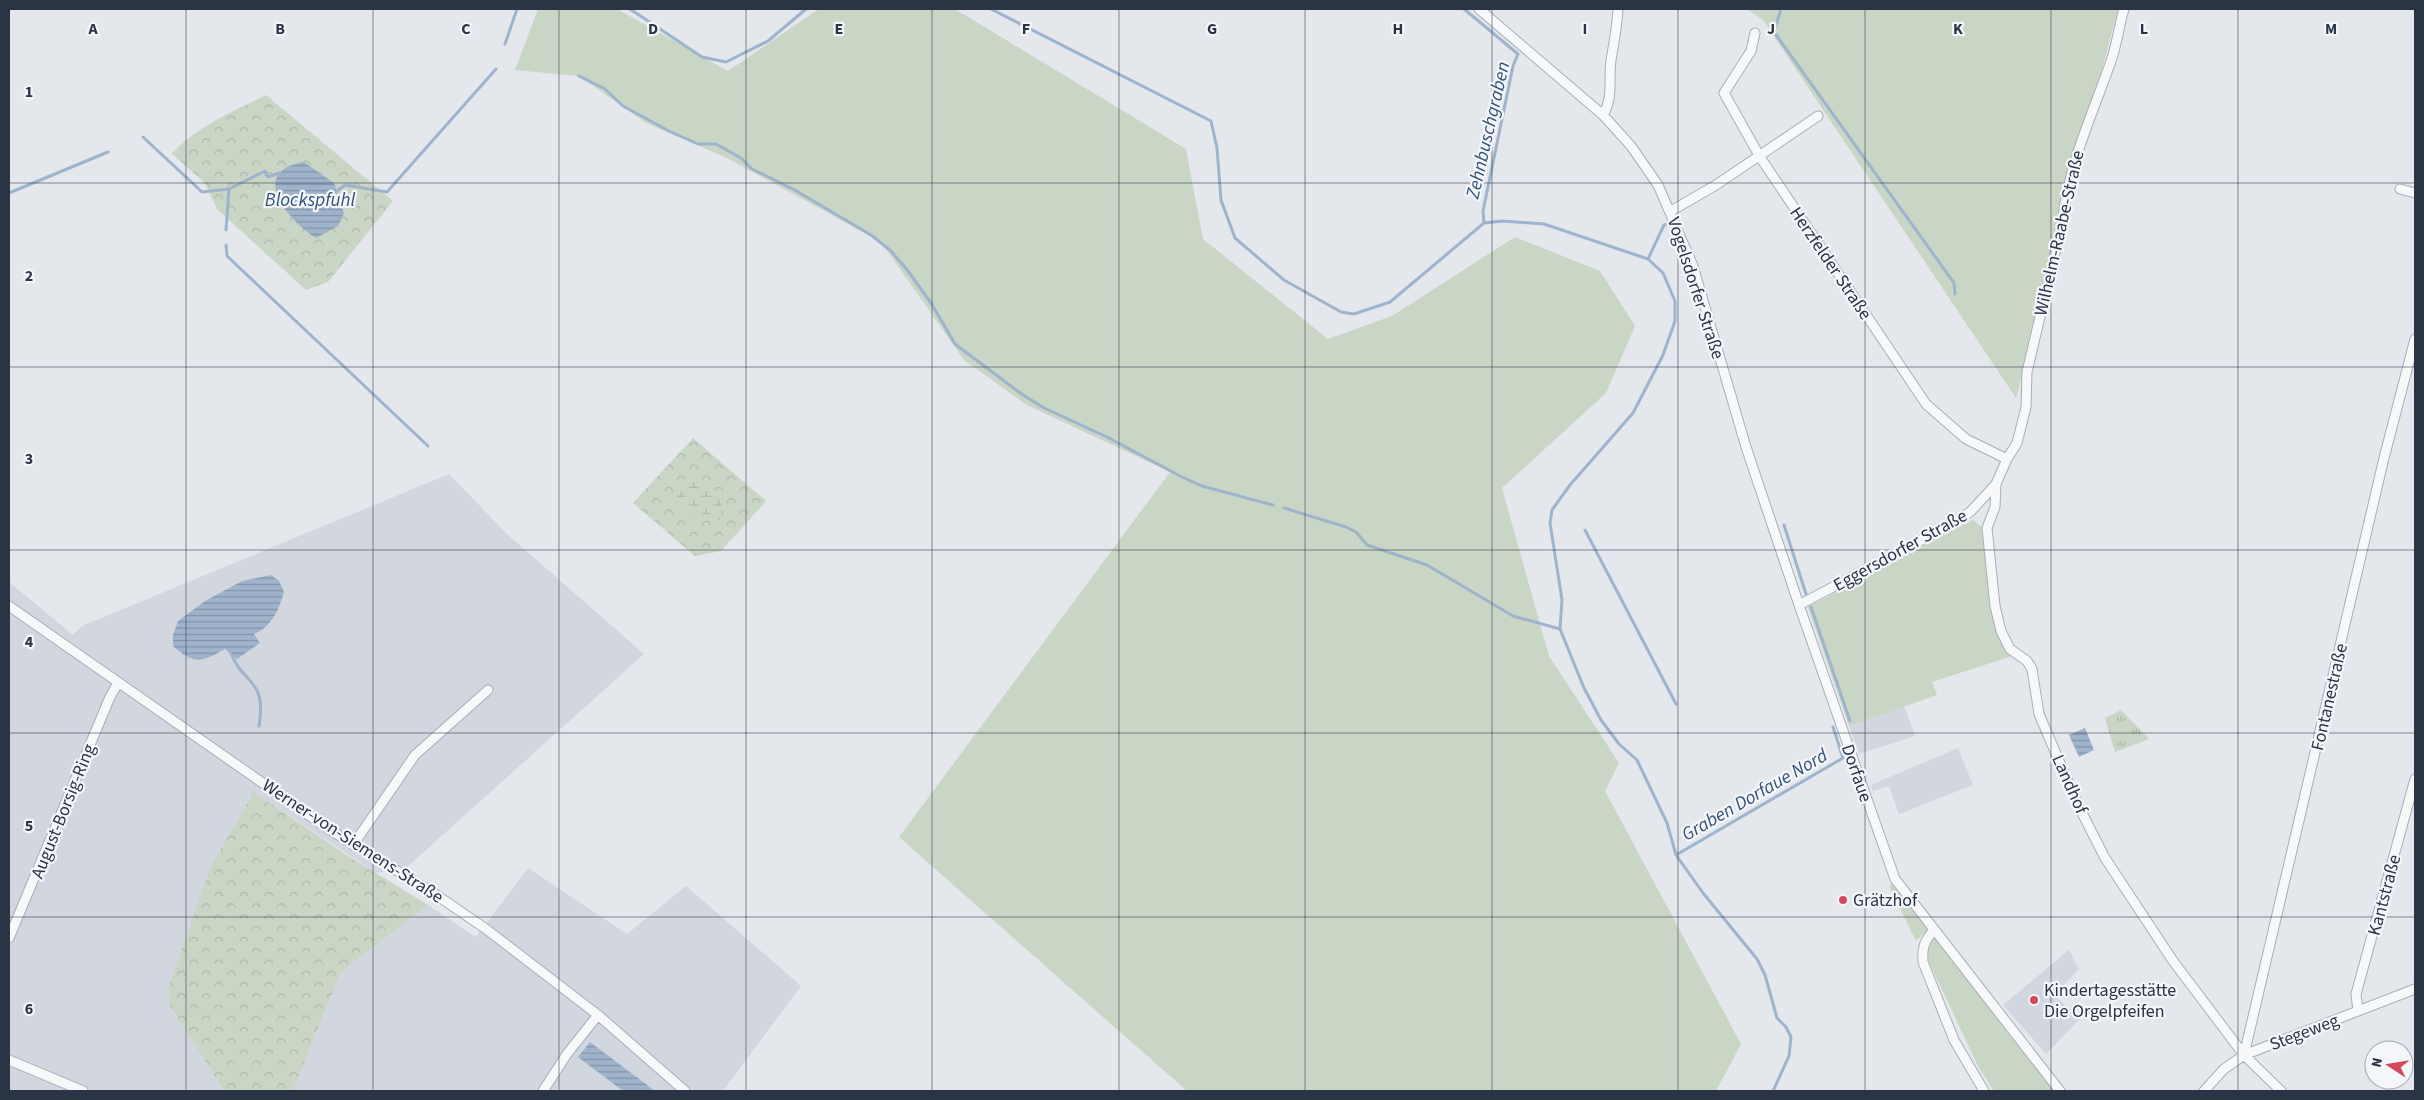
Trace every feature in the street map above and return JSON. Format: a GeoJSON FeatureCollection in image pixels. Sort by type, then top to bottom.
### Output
{"type":"FeatureCollection","features":[{"type":"Feature","properties":{"kind":"street","name":"Vogelsdorfer Straße"},"geometry":{"type":"LineString","coordinates":[[1479,9],[1603,115],[1631,146],[1645,165],[1670,211],[1693,266],[1746,447],[1799,605]]}},
{"type":"Feature","properties":{"kind":"street"},"geometry":{"type":"LineString","coordinates":[[1603,115],[1609,104],[1612,90],[1611,63],[1616,38],[1618,9]]}},
{"type":"Feature","properties":{"kind":"street","name":"Wilhelm-Raabe-Straße"},"geometry":{"type":"LineString","coordinates":[[2007,459],[2017,443],[2026,407],[2027,372],[2063,219],[2067,190],[2090,116],[2111,60],[2124,9]]}},
{"type":"Feature","properties":{"kind":"street","name":"Herzfelder Straße"},"geometry":{"type":"LineString","coordinates":[[1755,33],[1751,51],[1724,93],[1760,157],[1926,404],[1966,438],[2007,459]]}},
{"type":"Feature","properties":{"kind":"street"},"geometry":{"type":"LineString","coordinates":[[1670,211],[1760,157],[1818,116]]}},
{"type":"Feature","properties":{"kind":"street"},"geometry":{"type":"LineString","coordinates":[[2400,189],[2415,194]]}},
{"type":"Feature","properties":{"kind":"street","name":"Fontanestraße"},"geometry":{"type":"LineString","coordinates":[[2244,1055],[2384,458],[2415,339]]}},
{"type":"Feature","properties":{"kind":"street","name":"Eggersdorfer Straße"},"geometry":{"type":"LineString","coordinates":[[1799,605],[1952,524],[1970,512],[1996,484],[2007,459]]}},
{"type":"Feature","properties":{"kind":"street","name":"Landhof"},"geometry":{"type":"LineString","coordinates":[[1996,484],[1995,507],[1986,528],[1995,606],[2001,631],[2010,649],[2026,661],[2032,669],[2039,714],[2065,778],[2105,858],[2173,961],[2244,1055],[2281,1091]]}},
{"type":"Feature","properties":{"kind":"street","name":"Dorfaue"},"geometry":{"type":"LineString","coordinates":[[1799,605],[1895,879],[2060,1091]]}},
{"type":"Feature","properties":{"kind":"street","name":"Werner-von-Siemens-Straße"},"geometry":{"type":"LineString","coordinates":[[9,606],[353,845],[435,894],[486,929],[598,1015],[686,1091]]}},
{"type":"Feature","properties":{"kind":"street","name":"August-Borsig-Ring"},"geometry":{"type":"LineString","coordinates":[[9,938],[110,697],[118,683]]}},
{"type":"Feature","properties":{"kind":"street"},"geometry":{"type":"LineString","coordinates":[[353,845],[414,755],[488,690]]}},
{"type":"Feature","properties":{"kind":"street","name":"Kantstraße"},"geometry":{"type":"LineString","coordinates":[[2358,1011],[2356,994],[2415,779]]}},
{"type":"Feature","properties":{"kind":"street"},"geometry":{"type":"LineString","coordinates":[[1934,930],[1926,939],[1922,949],[1923,962],[1954,1040],[1984,1091]]}},
{"type":"Feature","properties":{"kind":"street","name":"Stegeweg"},"geometry":{"type":"LineString","coordinates":[[2204,1091],[2224,1069],[2244,1055],[2415,989]]}},
{"type":"Feature","properties":{"kind":"street"},"geometry":{"type":"LineString","coordinates":[[543,1091],[567,1054],[598,1015]]}},
{"type":"Feature","properties":{"kind":"street"},"geometry":{"type":"LineString","coordinates":[[9,1060],[83,1091]]}},
{"type":"Feature","properties":{"kind":"shaded area"},"geometry":{"type":"Polygon","coordinates":[[[449,474],[507,534],[644,654],[407,867],[376,873],[254,792],[170,1006],[224,1091],[9,1091],[9,582],[73,635],[82,626],[449,474]]]}},
{"type":"Feature","properties":{"kind":"shaded area"},"geometry":{"type":"Polygon","coordinates":[[[1904,706],[1915,736],[1859,754],[1849,726],[1904,706]]]}},
{"type":"Feature","properties":{"kind":"shaded area"},"geometry":{"type":"Polygon","coordinates":[[[1958,748],[1973,785],[1899,814],[1889,786],[1873,791],[1871,785],[1958,748]]]}},
{"type":"Feature","properties":{"kind":"shaded area"},"geometry":{"type":"Polygon","coordinates":[[[528,868],[627,934],[686,886],[801,986],[723,1091],[293,1091],[341,972],[428,905],[476,937],[528,868]]]}},
{"type":"Feature","properties":{"kind":"shaded area","name":"Kindertagesstätte Die Orgelpfeifen"},"geometry":{"type":"Polygon","coordinates":[[[2069,950],[2079,969],[2054,995],[2080,1019],[2046,1054],[2003,1005],[2069,950]]]}},
{"type":"Feature","properties":{"kind":"green space"},"geometry":{"type":"Polygon","coordinates":[[[538,9],[617,9],[728,71],[819,9],[955,9],[1186,149],[1203,239],[1328,339],[1392,316],[1515,237],[1600,271],[1635,326],[1606,393],[1502,488],[1549,656],[1619,763],[1605,791],[1741,1044],[1716,1091],[1187,1091],[899,837],[1170,472],[1027,405],[964,360],[881,242],[727,158],[646,123],[579,76],[515,70],[538,9]]]}},
{"type":"Feature","properties":{"kind":"green space"},"geometry":{"type":"Polygon","coordinates":[[[1747,9],[2118,9],[2016,398],[1763,20],[1747,9]]]}},
{"type":"Feature","properties":{"kind":"green space"},"geometry":{"type":"Polygon","coordinates":[[[266,95],[393,201],[328,282],[306,290],[217,209],[204,182],[172,154],[181,144],[203,128],[266,95]],[[304,162],[344,213],[334,183],[304,162]]]}},
{"type":"Feature","properties":{"kind":"green space"},"geometry":{"type":"Polygon","coordinates":[[[693,438],[766,501],[721,551],[695,556],[633,503],[693,438]]]}},
{"type":"Feature","properties":{"kind":"green space"},"geometry":{"type":"Polygon","coordinates":[[[678,480],[704,482],[722,499],[721,520],[698,521],[677,501],[678,480]]]}},
{"type":"Feature","properties":{"kind":"green space"},"geometry":{"type":"Polygon","coordinates":[[[1973,520],[1985,530],[1996,620],[2012,656],[1932,682],[1937,695],[1849,726],[1808,607],[1973,520]]]}},
{"type":"Feature","properties":{"kind":"green space"},"geometry":{"type":"Polygon","coordinates":[[[2121,710],[2149,739],[2115,752],[2105,718],[2121,710]]]}},
{"type":"Feature","properties":{"kind":"green space"},"geometry":{"type":"Polygon","coordinates":[[[254,792],[345,854],[428,905],[341,972],[293,1091],[224,1091],[170,1006],[169,986],[211,866],[254,792]]]}},
{"type":"Feature","properties":{"kind":"green space"},"geometry":{"type":"Polygon","coordinates":[[[1895,884],[1927,930],[1916,941],[1889,886],[1895,884]]]}},
{"type":"Feature","properties":{"kind":"green space"},"geometry":{"type":"Polygon","coordinates":[[[1933,935],[2054,1091],[1994,1091],[1978,1066],[1929,962],[1927,953],[1933,935]]]}},
{"type":"Feature","properties":{"kind":"water","name":"Blockspfuhl"},"geometry":{"type":"Polygon","coordinates":[[[304,162],[334,183],[344,213],[338,226],[316,238],[294,220],[285,209],[278,197],[275,186],[278,175],[287,167],[304,162]]]}},
{"type":"Feature","properties":{"kind":"water"},"geometry":{"type":"Polygon","coordinates":[[[271,575],[279,581],[284,592],[274,617],[266,627],[254,634],[260,643],[237,659],[225,649],[204,659],[193,659],[173,646],[173,635],[178,621],[205,601],[242,581],[271,575]]]}},
{"type":"Feature","properties":{"kind":"water"},"geometry":{"type":"Polygon","coordinates":[[[2085,728],[2094,750],[2079,757],[2069,735],[2085,728]]]}},
{"type":"Feature","properties":{"kind":"water"},"geometry":{"type":"Polygon","coordinates":[[[590,1042],[655,1091],[623,1091],[578,1057],[590,1042]]]}},
{"type":"Feature","properties":{"kind":"waterway"},"geometry":{"type":"LineString","coordinates":[[505,44],[517,9]]}},
{"type":"Feature","properties":{"kind":"waterway"},"geometry":{"type":"LineString","coordinates":[[630,9],[702,57],[726,62],[768,41],[806,9]]}},
{"type":"Feature","properties":{"kind":"waterway"},"geometry":{"type":"LineString","coordinates":[[991,9],[1211,121],[1217,148],[1221,200],[1235,238],[1284,280],[1341,312],[1354,314],[1390,302],[1484,223],[1502,221],[1544,224],[1648,259],[1663,273],[1675,301],[1675,321],[1663,355],[1633,413],[1570,485],[1552,510],[1550,523],[1562,600],[1560,629],[1584,688],[1601,720],[1619,744],[1637,760],[1667,823],[1676,855],[1703,893],[1757,959],[1765,975],[1777,1018],[1786,1027],[1791,1037],[1789,1056],[1773,1091]]}},
{"type":"Feature","properties":{"kind":"waterway","name":"Zehnbuschgraben"},"geometry":{"type":"LineString","coordinates":[[1464,9],[1518,54],[1513,66],[1483,211],[1484,223]]}},
{"type":"Feature","properties":{"kind":"waterway"},"geometry":{"type":"LineString","coordinates":[[1781,9],[1774,32],[1954,283],[1955,294]]}},
{"type":"Feature","properties":{"kind":"waterway"},"geometry":{"type":"LineString","coordinates":[[337,191],[345,185],[387,192],[496,69]]}},
{"type":"Feature","properties":{"kind":"waterway"},"geometry":{"type":"LineString","coordinates":[[579,76],[605,89],[623,106],[669,131],[698,144],[716,144],[741,158],[752,169],[793,189],[871,235],[891,251],[908,271],[931,303],[955,344],[1020,393],[1044,408],[1107,437],[1202,486],[1273,505]]}},
{"type":"Feature","properties":{"kind":"waterway"},"geometry":{"type":"LineString","coordinates":[[143,137],[202,192],[229,189],[265,171],[268,177],[279,173]]}},
{"type":"Feature","properties":{"kind":"waterway"},"geometry":{"type":"LineString","coordinates":[[9,193],[108,152]]}},
{"type":"Feature","properties":{"kind":"waterway"},"geometry":{"type":"LineString","coordinates":[[226,230],[229,189]]}},
{"type":"Feature","properties":{"kind":"waterway"},"geometry":{"type":"LineString","coordinates":[[1648,259],[1664,225],[1667,224]]}},
{"type":"Feature","properties":{"kind":"waterway"},"geometry":{"type":"LineString","coordinates":[[226,245],[227,256],[428,446]]}},
{"type":"Feature","properties":{"kind":"waterway"},"geometry":{"type":"LineString","coordinates":[[1284,508],[1346,527],[1356,532],[1367,545],[1427,565],[1513,616],[1560,629]]}},
{"type":"Feature","properties":{"kind":"waterway","name":"Graben Dorfaue Nord"},"geometry":{"type":"LineString","coordinates":[[1784,525],[1806,594]]}},
{"type":"Feature","properties":{"kind":"waterway"},"geometry":{"type":"LineString","coordinates":[[1585,530],[1676,704]]}},
{"type":"Feature","properties":{"kind":"waterway","name":"Graben Dorfaue Nord"},"geometry":{"type":"LineString","coordinates":[[1811,607],[1850,721]]}},
{"type":"Feature","properties":{"kind":"waterway"},"geometry":{"type":"LineString","coordinates":[[230,651],[241,671],[257,690],[261,710],[259,726]]}},
{"type":"Feature","properties":{"kind":"waterway","name":"Graben Dorfaue Nord"},"geometry":{"type":"LineString","coordinates":[[1676,855],[1843,758],[1833,727]]}},
{"type":"Feature","properties":{"kind":"place","name":"Grätzhof"},"geometry":{"type":"Point","coordinates":[1843,900]}},
{"type":"Feature","properties":{"kind":"place","name":"Kindertagesstätte Die Orgelpfeifen"},"geometry":{"type":"Point","coordinates":[2034,1000]}}]}
